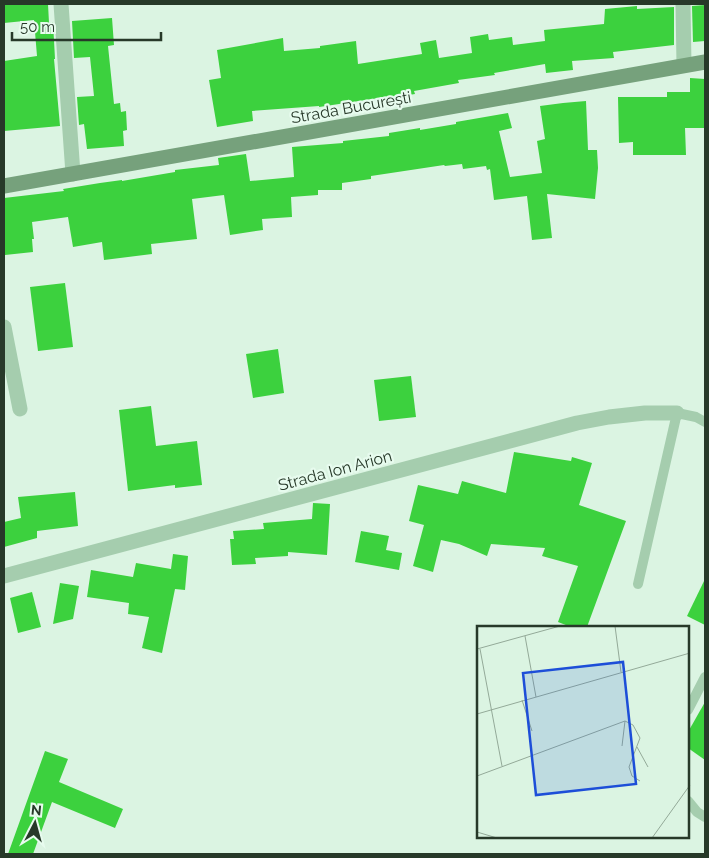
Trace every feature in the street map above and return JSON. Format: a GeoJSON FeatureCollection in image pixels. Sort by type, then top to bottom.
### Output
{"type":"FeatureCollection","features":[{"type":"Feature","properties":{"kind":"main road","name":"Strada București"},"geometry":{"type":"LineString","coordinates":[[4,186],[705,62]]}},
{"type":"Feature","properties":{"kind":"street"},"geometry":{"type":"LineString","coordinates":[[61,4],[73,174]]}},
{"type":"Feature","properties":{"kind":"street"},"geometry":{"type":"LineString","coordinates":[[683,4],[684,66]]}},
{"type":"Feature","properties":{"kind":"street"},"geometry":{"type":"LineString","coordinates":[[4,327],[20,409]]}},
{"type":"Feature","properties":{"kind":"street","name":"Strada Ion Arion"},"geometry":{"type":"LineString","coordinates":[[4,576],[577,424],[609,417],[645,413],[677,413]]}},
{"type":"Feature","properties":{"kind":"lane"},"geometry":{"type":"LineString","coordinates":[[638,584],[677,413],[696,417],[705,422]]}},
{"type":"Feature","properties":{"kind":"lane"},"geometry":{"type":"LineString","coordinates":[[689,708],[705,677]]}},
{"type":"Feature","properties":{"kind":"lane"},"geometry":{"type":"LineString","coordinates":[[689,802],[697,812],[705,817]]}},
{"type":"Feature","properties":{"kind":"building"},"geometry":{"type":"Polygon","coordinates":[[[4,4],[48,4],[49,23],[53,22],[60,126],[4,131],[4,61],[37,56],[34,20],[4,23],[4,4]]]}},
{"type":"Feature","properties":{"kind":"building"},"geometry":{"type":"Polygon","coordinates":[[[705,5],[705,41],[693,42],[692,6],[705,5]]]}},
{"type":"Feature","properties":{"kind":"building"},"geometry":{"type":"Polygon","coordinates":[[[637,6],[637,9],[674,7],[674,45],[613,52],[614,58],[572,61],[573,70],[546,73],[545,64],[494,73],[495,75],[458,80],[459,83],[414,91],[415,94],[392,98],[392,96],[319,107],[252,111],[253,121],[217,127],[209,80],[221,78],[217,50],[283,38],[284,51],[320,48],[320,46],[356,41],[358,64],[422,54],[420,43],[436,40],[439,58],[472,53],[470,37],[488,34],[489,40],[512,37],[513,45],[545,41],[544,30],[604,24],[605,9],[637,6]]]}},
{"type":"Feature","properties":{"kind":"building"},"geometry":{"type":"Polygon","coordinates":[[[112,18],[114,45],[108,46],[114,104],[120,103],[121,112],[126,111],[127,130],[123,131],[124,146],[87,149],[84,124],[79,125],[77,97],[94,96],[90,57],[74,58],[72,21],[112,18]]]}},
{"type":"Feature","properties":{"kind":"building"},"geometry":{"type":"Polygon","coordinates":[[[690,78],[705,79],[705,128],[685,128],[686,155],[633,155],[633,142],[619,143],[618,97],[667,97],[667,92],[690,92],[690,78]]]}},
{"type":"Feature","properties":{"kind":"building"},"geometry":{"type":"Polygon","coordinates":[[[586,101],[588,150],[597,150],[598,168],[595,199],[547,194],[552,238],[532,240],[527,196],[494,200],[490,169],[487,170],[486,166],[463,169],[462,164],[371,176],[371,179],[342,183],[342,190],[318,190],[318,195],[291,197],[292,217],[262,219],[263,230],[230,235],[224,195],[192,199],[197,239],[151,244],[152,254],[104,260],[102,242],[73,247],[68,217],[32,222],[33,252],[5,255],[4,198],[64,191],[63,189],[122,181],[175,172],[175,170],[219,165],[218,158],[246,154],[250,181],[294,177],[292,147],[343,143],[343,141],[389,136],[389,133],[456,124],[456,122],[508,113],[512,128],[499,131],[510,177],[542,173],[537,141],[545,139],[540,106],[586,101]]]}},
{"type":"Feature","properties":{"kind":"building"},"geometry":{"type":"Polygon","coordinates":[[[65,283],[73,347],[38,351],[30,287],[65,283]]]}},
{"type":"Feature","properties":{"kind":"building"},"geometry":{"type":"Polygon","coordinates":[[[278,349],[284,393],[253,398],[246,354],[278,349]]]}},
{"type":"Feature","properties":{"kind":"building"},"geometry":{"type":"Polygon","coordinates":[[[411,376],[416,417],[379,421],[374,380],[411,376]]]}},
{"type":"Feature","properties":{"kind":"building"},"geometry":{"type":"Polygon","coordinates":[[[151,406],[156,446],[197,441],[202,485],[175,488],[175,485],[128,491],[119,410],[151,406]]]}},
{"type":"Feature","properties":{"kind":"building"},"geometry":{"type":"Polygon","coordinates":[[[514,452],[571,461],[572,457],[592,463],[579,505],[626,521],[587,626],[568,626],[558,622],[578,566],[542,556],[545,548],[491,544],[487,556],[459,544],[441,540],[433,572],[413,566],[424,525],[409,521],[418,485],[458,494],[462,481],[506,493],[514,452]]]}},
{"type":"Feature","properties":{"kind":"building"},"geometry":{"type":"Polygon","coordinates":[[[75,492],[78,526],[37,531],[37,538],[4,547],[4,522],[21,518],[18,497],[75,492]]]}},
{"type":"Feature","properties":{"kind":"building"},"geometry":{"type":"Polygon","coordinates":[[[313,503],[330,504],[327,555],[288,552],[288,556],[255,558],[256,564],[232,565],[230,539],[234,539],[233,531],[264,529],[263,523],[312,519],[313,503]]]}},
{"type":"Feature","properties":{"kind":"building"},"geometry":{"type":"Polygon","coordinates":[[[361,531],[389,536],[386,550],[402,553],[399,570],[355,562],[361,531]]]}},
{"type":"Feature","properties":{"kind":"building"},"geometry":{"type":"Polygon","coordinates":[[[173,554],[188,556],[185,590],[175,589],[162,653],[142,648],[149,617],[128,614],[129,603],[87,597],[91,570],[133,577],[136,563],[171,569],[173,554]]]}},
{"type":"Feature","properties":{"kind":"building"},"geometry":{"type":"Polygon","coordinates":[[[705,579],[705,625],[687,616],[705,579]]]}},
{"type":"Feature","properties":{"kind":"building"},"geometry":{"type":"Polygon","coordinates":[[[60,583],[79,586],[73,619],[53,624],[60,583]]]}},
{"type":"Feature","properties":{"kind":"building"},"geometry":{"type":"Polygon","coordinates":[[[32,592],[41,627],[18,633],[10,598],[32,592]]]}},
{"type":"Feature","properties":{"kind":"building"},"geometry":{"type":"Polygon","coordinates":[[[705,702],[705,760],[689,749],[689,730],[705,702]]]}},
{"type":"Feature","properties":{"kind":"building"},"geometry":{"type":"Polygon","coordinates":[[[45,751],[68,759],[59,782],[123,809],[115,828],[52,802],[33,854],[8,854],[45,751]]]}}]}
